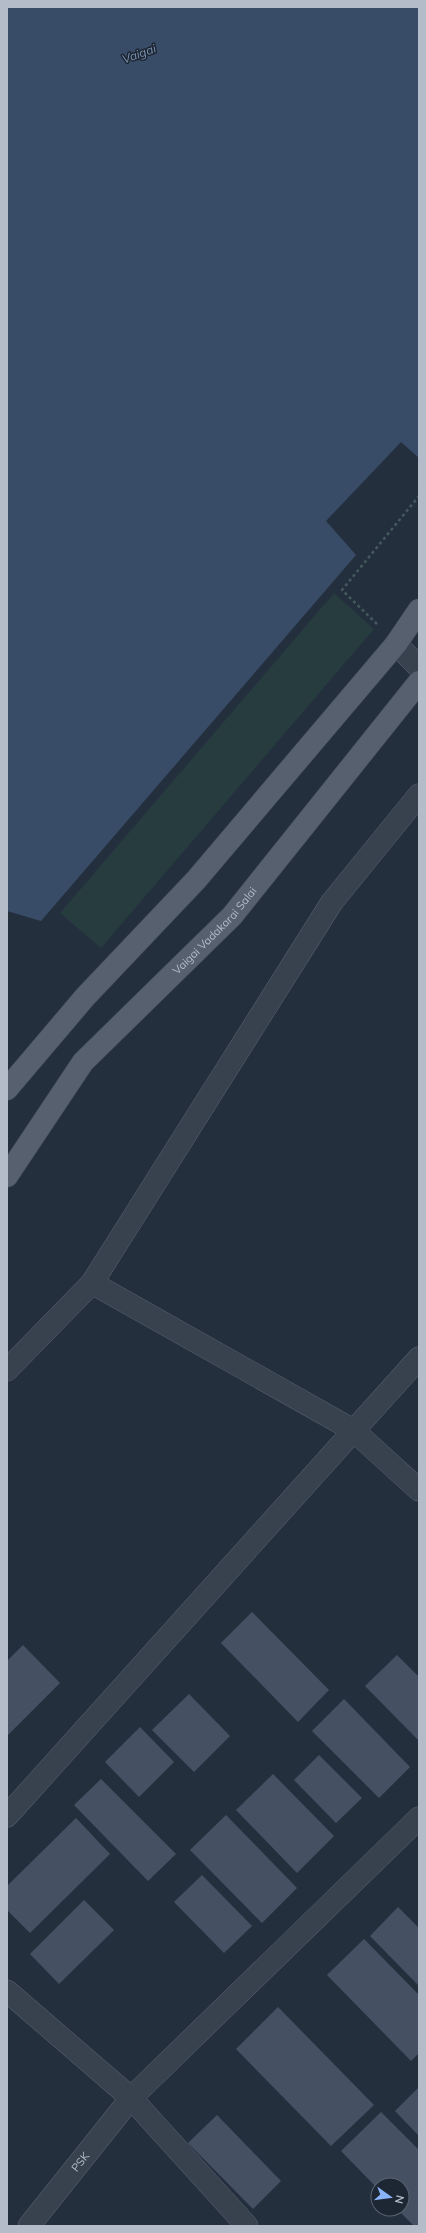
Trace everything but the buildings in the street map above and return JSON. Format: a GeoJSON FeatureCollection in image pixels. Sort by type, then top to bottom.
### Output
{"type":"FeatureCollection","features":[{"type":"Feature","properties":{"kind":"main road"},"geometry":{"type":"LineString","coordinates":[[7,1089],[85,997],[196,880],[396,644],[419,610]]}},
{"type":"Feature","properties":{"kind":"main road","name":"Vaigai Vadakarai Salai"},"geometry":{"type":"LineString","coordinates":[[7,1176],[83,1062],[232,916],[419,682]]}},
{"type":"Feature","properties":{"kind":"street"},"geometry":{"type":"LineString","coordinates":[[396,644],[419,667]]}},
{"type":"Feature","properties":{"kind":"street"},"geometry":{"type":"LineString","coordinates":[[7,1370],[92,1283],[332,902],[419,795]]}},
{"type":"Feature","properties":{"kind":"street"},"geometry":{"type":"LineString","coordinates":[[92,1283],[353,1430],[419,1490]]}},
{"type":"Feature","properties":{"kind":"street"},"geometry":{"type":"LineString","coordinates":[[7,1816],[419,1358]]}},
{"type":"Feature","properties":{"kind":"street","name":"PSK"},"geometry":{"type":"LineString","coordinates":[[29,2226],[131,2098],[419,1818]]}},
{"type":"Feature","properties":{"kind":"street"},"geometry":{"type":"LineString","coordinates":[[7,1991],[131,2098],[247,2226]]}},
{"type":"Feature","properties":{"kind":"path"},"geometry":{"type":"LineString","coordinates":[[380,626],[342,590],[419,496]]}},
{"type":"Feature","properties":{"kind":"green space"},"geometry":{"type":"Polygon","coordinates":[[[334,593],[374,629],[101,948],[60,913],[334,593]]]}},
{"type":"Feature","properties":{"kind":"water","name":"Vaigai"},"geometry":{"type":"Polygon","coordinates":[[[7,7],[419,7],[419,458],[401,442],[326,521],[356,555],[41,921],[7,911],[7,7]]]}}]}
